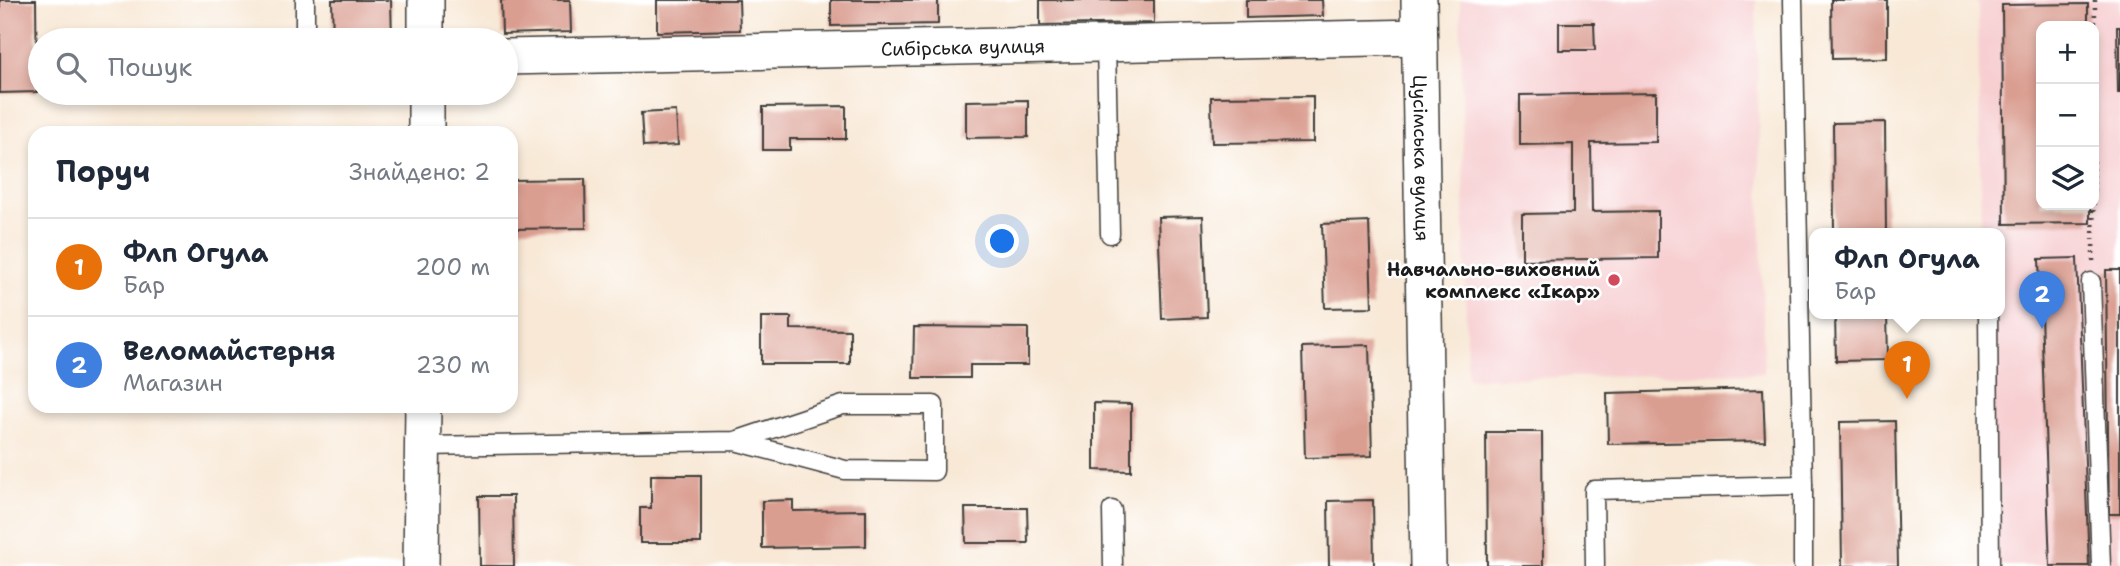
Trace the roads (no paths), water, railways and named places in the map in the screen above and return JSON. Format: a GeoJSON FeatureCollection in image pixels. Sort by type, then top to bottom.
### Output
{"type":"FeatureCollection","features":[{"type":"Feature","properties":{"kind":"street"},"geometry":{"type":"LineString","coordinates":[[426,0],[426,28]]}},
{"type":"Feature","properties":{"kind":"street","name":"Цусімська вулиця"},"geometry":{"type":"LineString","coordinates":[[1419,0],[1428,566]]}},
{"type":"Feature","properties":{"kind":"street","name":"Сибірська вулиця"},"geometry":{"type":"LineString","coordinates":[[518,57],[1419,37]]}},
{"type":"Feature","properties":{"kind":"street"},"geometry":{"type":"LineString","coordinates":[[426,105],[426,126]]}},
{"type":"Feature","properties":{"kind":"street"},"geometry":{"type":"LineString","coordinates":[[421,566],[423,413]]}},
{"type":"Feature","properties":{"kind":"lane"},"geometry":{"type":"LineString","coordinates":[[305,0],[305,28]]}},
{"type":"Feature","properties":{"kind":"lane"},"geometry":{"type":"LineString","coordinates":[[1793,0],[1803,566]]}},
{"type":"Feature","properties":{"kind":"lane"},"geometry":{"type":"LineString","coordinates":[[1106,44],[1110,234]]}},
{"type":"Feature","properties":{"kind":"lane"},"geometry":{"type":"LineString","coordinates":[[2091,282],[2101,566]]}},
{"type":"Feature","properties":{"kind":"lane"},"geometry":{"type":"LineString","coordinates":[[1988,319],[1990,566]]}},
{"type":"Feature","properties":{"kind":"lane"},"geometry":{"type":"LineString","coordinates":[[422,446],[735,441],[845,470],[934,471],[934,405],[843,405],[735,441]]}},
{"type":"Feature","properties":{"kind":"lane"},"geometry":{"type":"LineString","coordinates":[[1595,566],[1594,490],[1803,485]]}},
{"type":"Feature","properties":{"kind":"lane"},"geometry":{"type":"LineString","coordinates":[[1112,510],[1113,566]]}},
{"type":"Feature","properties":{"kind":"place","name":"Навчально-виховний комплекс «Ікар»"},"geometry":{"type":"Point","coordinates":[1614,280]}},
{"type":"Feature","properties":{"kind":"place","name":"Веломайстерня"},"geometry":{"type":"Point","coordinates":[2042,329]}},
{"type":"Feature","properties":{"kind":"place","name":"Флп Огула"},"geometry":{"type":"Point","coordinates":[1907,399]}}]}
